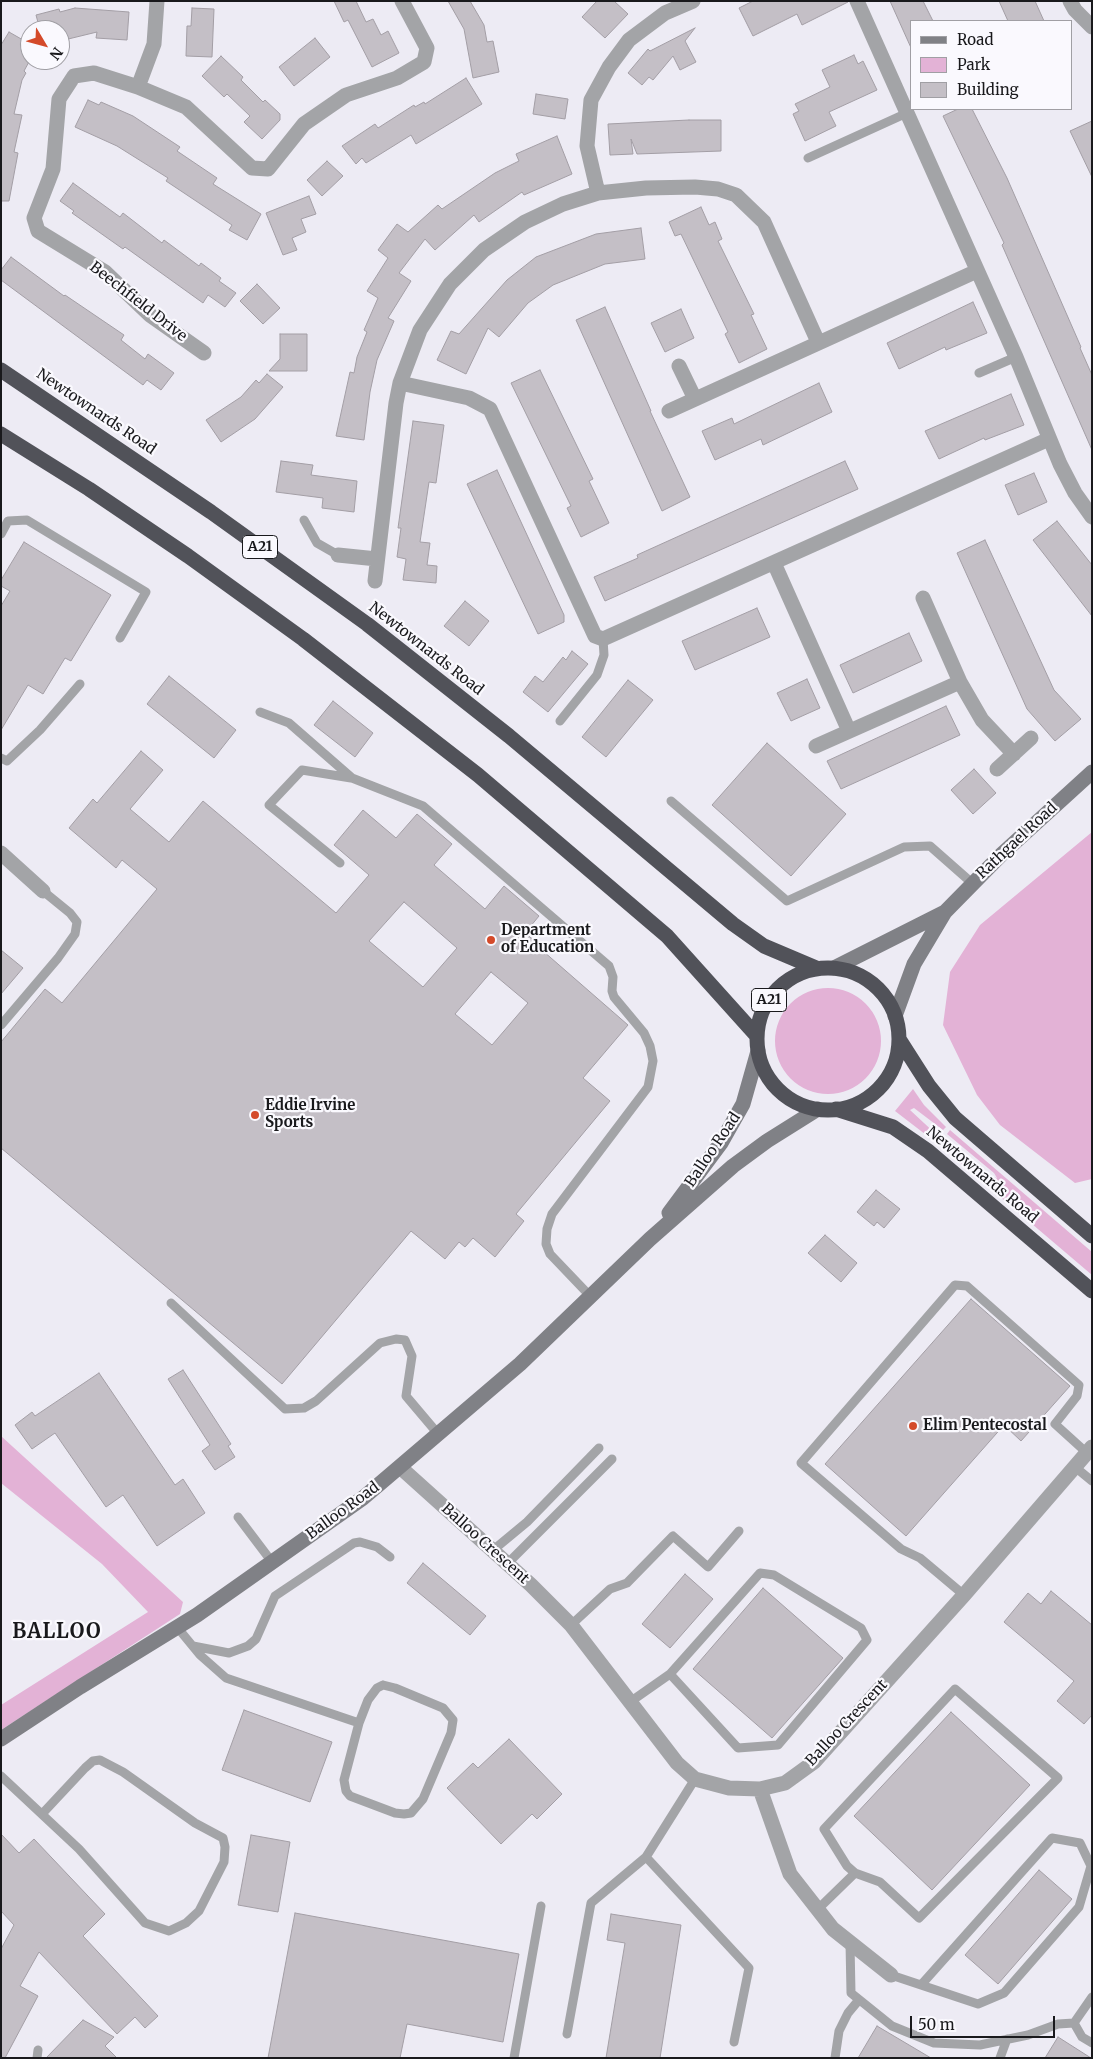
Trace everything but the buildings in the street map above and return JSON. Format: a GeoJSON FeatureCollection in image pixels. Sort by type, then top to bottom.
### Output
{"type":"FeatureCollection","features":[{"type":"Feature","properties":{"kind":"highway","name":"Newtownards Road"},"geometry":{"type":"LineString","coordinates":[[1,370],[211,512],[367,624],[509,736],[733,924],[764,946],[816,968]]}},
{"type":"Feature","properties":{"kind":"highway","name":"A21"},"geometry":{"type":"LineString","coordinates":[[1,434],[89,489],[196,562],[303,639],[478,775],[667,936],[756,1035]]}},
{"type":"Feature","properties":{"kind":"highway","name":"A21"},"geometry":{"type":"LineString","coordinates":[[816,968],[834,968],[852,972],[868,980],[885,996],[895,1016],[899,1039],[896,1059],[887,1078],[874,1093],[856,1104],[836,1109],[818,1109],[800,1104],[784,1095],[767,1075],[758,1052],[756,1035],[762,1011],[775,991],[794,976],[816,968]]}},
{"type":"Feature","properties":{"kind":"highway","name":"Newtownards Road"},"geometry":{"type":"LineString","coordinates":[[899,1039],[929,1086],[955,1118],[1092,1236]]}},
{"type":"Feature","properties":{"kind":"highway","name":"Newtownards Road"},"geometry":{"type":"LineString","coordinates":[[836,1109],[893,1127],[928,1151],[1092,1291]]}},
{"type":"Feature","properties":{"kind":"street"},"geometry":{"type":"LineString","coordinates":[[138,87],[154,44],[158,1]]}},
{"type":"Feature","properties":{"kind":"street","name":"Beechfield Drive"},"geometry":{"type":"LineString","coordinates":[[204,353],[150,315],[105,272],[38,231],[34,218],[53,169],[58,99],[74,76],[94,73],[138,87],[186,108],[252,168],[268,169],[304,124],[318,114],[346,95],[398,78],[424,62],[427,48],[402,1]]}},
{"type":"Feature","properties":{"kind":"street"},"geometry":{"type":"LineString","coordinates":[[598,193],[587,146],[591,100],[609,67],[629,40],[665,13],[693,1]]}},
{"type":"Feature","properties":{"kind":"street"},"geometry":{"type":"LineString","coordinates":[[857,1],[1016,357],[1049,439],[1075,493],[1092,517]]}},
{"type":"Feature","properties":{"kind":"street"},"geometry":{"type":"LineString","coordinates":[[1070,1],[1092,27]]}},
{"type":"Feature","properties":{"kind":"street"},"geometry":{"type":"LineString","coordinates":[[375,581],[400,383],[420,330],[450,284],[484,250],[525,222],[562,204],[598,193],[694,186],[718,189],[736,195],[764,222],[818,342]]}},
{"type":"Feature","properties":{"kind":"street"},"geometry":{"type":"LineString","coordinates":[[669,411],[978,271]]}},
{"type":"Feature","properties":{"kind":"street"},"geometry":{"type":"LineString","coordinates":[[679,366],[695,399]]}},
{"type":"Feature","properties":{"kind":"street"},"geometry":{"type":"LineString","coordinates":[[400,383],[469,398],[490,409],[595,636],[603,639],[1049,439]]}},
{"type":"Feature","properties":{"kind":"street"},"geometry":{"type":"LineString","coordinates":[[338,555],[377,559]]}},
{"type":"Feature","properties":{"kind":"street"},"geometry":{"type":"LineString","coordinates":[[774,563],[849,731]]}},
{"type":"Feature","properties":{"kind":"street"},"geometry":{"type":"LineString","coordinates":[[923,598],[960,682],[982,720],[1014,754]]}},
{"type":"Feature","properties":{"kind":"street"},"geometry":{"type":"LineString","coordinates":[[816,746],[960,682]]}},
{"type":"Feature","properties":{"kind":"street"},"geometry":{"type":"LineString","coordinates":[[997,769],[1031,738]]}},
{"type":"Feature","properties":{"kind":"street","name":"Rathgael Road"},"geometry":{"type":"LineString","coordinates":[[895,1016],[914,964],[945,912],[972,883],[1092,772]]}},
{"type":"Feature","properties":{"kind":"street"},"geometry":{"type":"LineString","coordinates":[[1,852],[43,891]]}},
{"type":"Feature","properties":{"kind":"street","name":"Rathgael Road"},"geometry":{"type":"LineString","coordinates":[[834,968],[945,912]]}},
{"type":"Feature","properties":{"kind":"street","name":"Balloo Road"},"geometry":{"type":"LineString","coordinates":[[650,1239],[721,1143],[743,1104],[758,1052]]}},
{"type":"Feature","properties":{"kind":"street","name":"Balloo Road"},"geometry":{"type":"LineString","coordinates":[[1,1739],[177,1627],[363,1498],[520,1364],[592,1298],[650,1239],[733,1166],[767,1141],[818,1109]]}},
{"type":"Feature","properties":{"kind":"street","name":"Balloo Crescent"},"geometry":{"type":"LineString","coordinates":[[400,1468],[492,1550],[571,1625],[678,1762],[695,1779],[728,1788],[760,1789],[785,1783],[814,1762],[964,1595],[1089,1450]]}},
{"type":"Feature","properties":{"kind":"street"},"geometry":{"type":"LineString","coordinates":[[760,1789],[790,1874],[833,1929],[891,1975]]}},
{"type":"Feature","properties":{"kind":"lane"},"geometry":{"type":"LineString","coordinates":[[808,158],[907,113]]}},
{"type":"Feature","properties":{"kind":"lane"},"geometry":{"type":"LineString","coordinates":[[979,373],[1016,357]]}},
{"type":"Feature","properties":{"kind":"lane"},"geometry":{"type":"LineString","coordinates":[[1,534],[8,521],[27,520],[146,592],[120,638]]}},
{"type":"Feature","properties":{"kind":"lane"},"geometry":{"type":"LineString","coordinates":[[304,520],[317,543],[338,555]]}},
{"type":"Feature","properties":{"kind":"lane"},"geometry":{"type":"LineString","coordinates":[[560,721],[597,675],[604,655],[603,639]]}},
{"type":"Feature","properties":{"kind":"lane"},"geometry":{"type":"LineString","coordinates":[[1,758],[7,761],[40,730],[80,684]]}},
{"type":"Feature","properties":{"kind":"lane"},"geometry":{"type":"LineString","coordinates":[[260,712],[289,722],[352,778]]}},
{"type":"Feature","properties":{"kind":"lane"},"geometry":{"type":"LineString","coordinates":[[340,863],[269,805],[302,770],[352,778],[423,806],[605,961],[612,972],[614,997],[644,1033],[650,1046],[653,1061],[648,1087],[552,1214],[547,1229],[546,1244],[550,1254],[592,1298]]}},
{"type":"Feature","properties":{"kind":"lane"},"geometry":{"type":"LineString","coordinates":[[671,801],[787,901],[904,847],[930,846],[972,883]]}},
{"type":"Feature","properties":{"kind":"lane"},"geometry":{"type":"LineString","coordinates":[[1,1025],[58,958],[75,934],[77,922],[70,913],[43,891]]}},
{"type":"Feature","properties":{"kind":"lane"},"geometry":{"type":"LineString","coordinates":[[964,1595],[920,1558],[900,1549],[801,1463],[955,1285],[967,1286],[1079,1386],[1077,1396],[1055,1424],[1089,1450]]}},
{"type":"Feature","properties":{"kind":"lane"},"geometry":{"type":"LineString","coordinates":[[171,1304],[285,1409],[304,1408],[316,1401],[380,1343],[396,1339],[405,1340],[412,1356],[406,1396],[439,1435]]}},
{"type":"Feature","properties":{"kind":"lane"},"geometry":{"type":"LineString","coordinates":[[492,1550],[527,1522],[599,1448]]}},
{"type":"Feature","properties":{"kind":"lane"},"geometry":{"type":"LineString","coordinates":[[507,1564],[612,1459]]}},
{"type":"Feature","properties":{"kind":"lane"},"geometry":{"type":"LineString","coordinates":[[1075,1467],[1092,1481]]}},
{"type":"Feature","properties":{"kind":"lane"},"geometry":{"type":"LineString","coordinates":[[238,1517],[272,1562]]}},
{"type":"Feature","properties":{"kind":"lane"},"geometry":{"type":"LineString","coordinates":[[571,1625],[610,1588],[627,1583],[673,1536],[708,1567],[739,1530]]}},
{"type":"Feature","properties":{"kind":"lane"},"geometry":{"type":"LineString","coordinates":[[193,1646],[229,1653],[248,1646],[256,1639],[275,1596],[354,1543],[360,1542],[377,1547],[390,1557]]}},
{"type":"Feature","properties":{"kind":"lane"},"geometry":{"type":"LineString","coordinates":[[630,1702],[670,1674],[760,1573],[774,1575],[861,1628],[867,1640],[778,1745],[738,1748],[670,1674]]}},
{"type":"Feature","properties":{"kind":"lane"},"geometry":{"type":"LineString","coordinates":[[177,1627],[211,1666],[226,1678],[359,1723]]}},
{"type":"Feature","properties":{"kind":"lane"},"geometry":{"type":"LineString","coordinates":[[383,1685],[443,1708],[454,1720],[451,1733],[423,1799],[411,1813],[395,1813],[350,1796],[346,1791],[344,1780],[359,1723],[372,1694],[383,1685]]}},
{"type":"Feature","properties":{"kind":"lane"},"geometry":{"type":"LineString","coordinates":[[955,1689],[1058,1778],[919,1918],[880,1882],[856,1873],[846,1866],[824,1829],[955,1689]]}},
{"type":"Feature","properties":{"kind":"lane"},"geometry":{"type":"LineString","coordinates":[[1,1776],[42,1814],[80,1849],[144,1923],[169,1931],[186,1923],[199,1911],[224,1862],[225,1847],[223,1838],[195,1823],[124,1772],[100,1760],[93,1761],[85,1768],[42,1814]]}},
{"type":"Feature","properties":{"kind":"lane"},"geometry":{"type":"LineString","coordinates":[[567,2034],[591,1903],[646,1857],[695,1779]]}},
{"type":"Feature","properties":{"kind":"lane"},"geometry":{"type":"LineString","coordinates":[[891,1975],[921,1985],[978,2004],[1004,1993],[1079,1907],[1091,1866],[1080,1843],[1052,1838],[921,1985]]}},
{"type":"Feature","properties":{"kind":"lane"},"geometry":{"type":"LineString","coordinates":[[646,1857],[749,1968],[734,2042]]}},
{"type":"Feature","properties":{"kind":"lane"},"geometry":{"type":"LineString","coordinates":[[817,1910],[856,1873]]}},
{"type":"Feature","properties":{"kind":"lane"},"geometry":{"type":"LineString","coordinates":[[514,2058],[541,1906]]}},
{"type":"Feature","properties":{"kind":"lane"},"geometry":{"type":"LineString","coordinates":[[850,1943],[851,1993],[858,2001],[892,2026],[934,2043],[980,2045],[1028,2035],[1058,2024],[1074,2024]]}},
{"type":"Feature","properties":{"kind":"lane"},"geometry":{"type":"LineString","coordinates":[[1074,2024],[1092,1997]]}},
{"type":"Feature","properties":{"kind":"lane"},"geometry":{"type":"LineString","coordinates":[[835,2058],[839,2030],[848,2013],[858,2001]]}},
{"type":"Feature","properties":{"kind":"lane"},"geometry":{"type":"LineString","coordinates":[[1074,2024],[1082,2037],[1092,2043]]}},
{"type":"Feature","properties":{"kind":"lane"},"geometry":{"type":"LineString","coordinates":[[1000,2058],[1007,2039]]}},
{"type":"Feature","properties":{"kind":"green space"},"geometry":{"type":"Polygon","coordinates":[[[1092,832],[1092,1179],[1075,1183],[1000,1125],[977,1095],[943,1025],[950,972],[980,925],[1092,832]]]}},
{"type":"Feature","properties":{"kind":"green space"},"geometry":{"type":"Polygon","coordinates":[[[828,988],[848,992],[866,1003],[877,1021],[881,1041],[877,1061],[866,1079],[848,1090],[828,1094],[808,1090],[790,1079],[779,1061],[775,1041],[779,1021],[790,1003],[808,992],[828,988]]]}},
{"type":"Feature","properties":{"kind":"green space"},"geometry":{"type":"Polygon","coordinates":[[[913,1089],[924,1105],[946,1127],[943,1130],[914,1108],[910,1110],[938,1136],[934,1141],[895,1111],[913,1089]]]}},
{"type":"Feature","properties":{"kind":"green space"},"geometry":{"type":"Polygon","coordinates":[[[950,1130],[1092,1252],[1092,1275],[938,1144],[944,1140],[992,1177],[997,1178],[994,1173],[947,1134],[950,1130]]]}},
{"type":"Feature","properties":{"kind":"green space"},"geometry":{"type":"Polygon","coordinates":[[[1,1436],[183,1602],[180,1614],[1,1730],[1,1705],[148,1612],[102,1564],[1,1483],[1,1436]]]}},
{"type":"Feature","properties":{"kind":"place","name":"Department of Education"},"geometry":{"type":"Point","coordinates":[491,940]}},
{"type":"Feature","properties":{"kind":"place","name":"Eddie Irvine Sports"},"geometry":{"type":"Point","coordinates":[255,1115]}},
{"type":"Feature","properties":{"kind":"place","name":"Elim Pentecostal"},"geometry":{"type":"Point","coordinates":[913,1426]}},
{"type":"Feature","properties":{"kind":"district","name":"BALLOO"},"geometry":{"type":"Point","coordinates":[57,1632]}}]}
